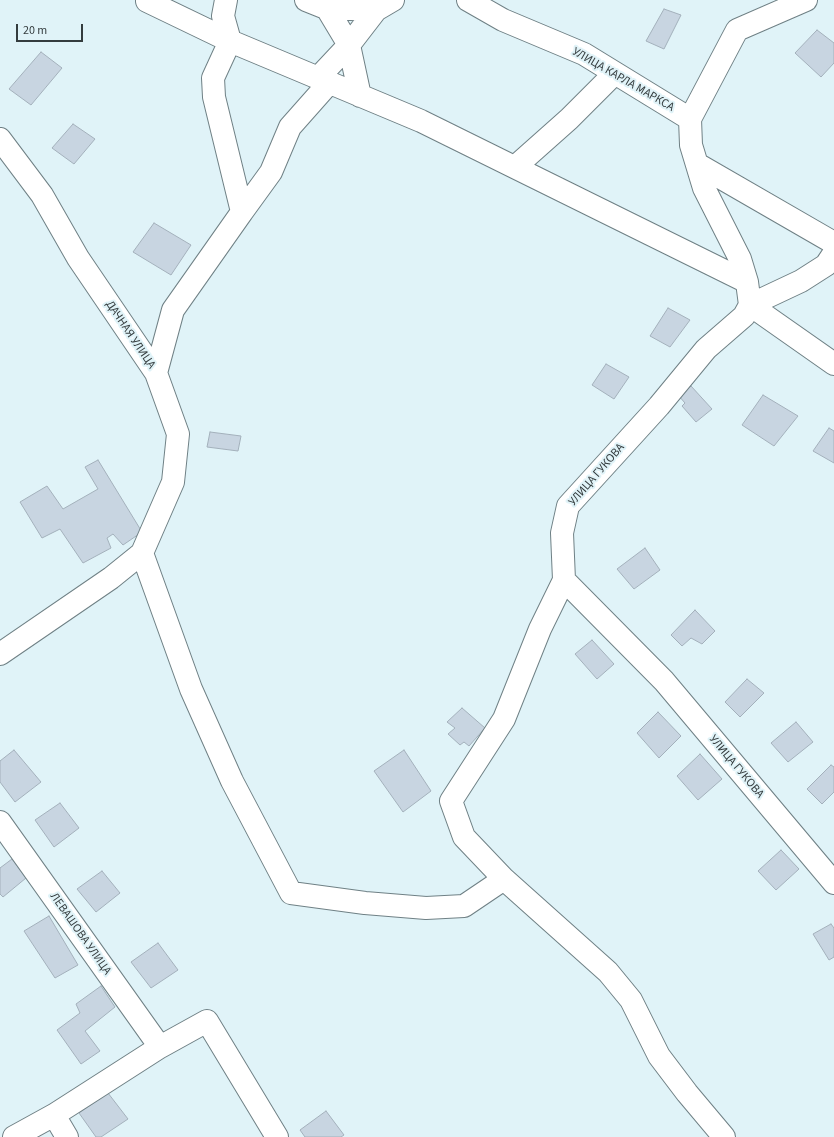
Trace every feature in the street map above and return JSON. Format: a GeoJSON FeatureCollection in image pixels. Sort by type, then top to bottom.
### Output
{"type":"FeatureCollection","features":[{"type":"Feature","properties":{"kind":"street"},"geometry":{"type":"LineString","coordinates":[[147,0],[230,41],[421,121],[747,282]]}},
{"type":"Feature","properties":{"kind":"street"},"geometry":{"type":"LineString","coordinates":[[226,0],[223,16],[230,41],[214,78],[214,97],[242,212]]}},
{"type":"Feature","properties":{"kind":"street"},"geometry":{"type":"LineString","coordinates":[[306,0],[324,4],[384,5]]}},
{"type":"Feature","properties":{"kind":"street","name":"УЛИЦА КАРЛА МАРКСА"},"geometry":{"type":"LineString","coordinates":[[468,0],[503,20],[584,54],[690,119]]}},
{"type":"Feature","properties":{"kind":"street"},"geometry":{"type":"LineString","coordinates":[[806,0],[737,30],[690,119],[691,145],[704,188],[740,259],[747,282],[750,305],[834,364]]}},
{"type":"Feature","properties":{"kind":"street"},"geometry":{"type":"LineString","coordinates":[[324,4],[349,45],[360,96]]}},
{"type":"Feature","properties":{"kind":"street"},"geometry":{"type":"LineString","coordinates":[[156,373],[173,310],[271,172],[290,127],[349,45],[384,5]]}},
{"type":"Feature","properties":{"kind":"street"},"geometry":{"type":"LineString","coordinates":[[515,167],[569,119],[615,73]]}},
{"type":"Feature","properties":{"kind":"street","name":"ДАЧНАЯ УЛИЦА"},"geometry":{"type":"LineString","coordinates":[[0,139],[42,196],[78,258],[156,373],[178,434],[173,482],[142,553]]}},
{"type":"Feature","properties":{"kind":"street"},"geometry":{"type":"LineString","coordinates":[[696,164],[834,243]]}},
{"type":"Feature","properties":{"kind":"street"},"geometry":{"type":"LineString","coordinates":[[750,305],[801,281],[826,265],[834,253]]}},
{"type":"Feature","properties":{"kind":"street","name":"УЛИЦА ГУКОВА"},"geometry":{"type":"LineString","coordinates":[[750,305],[744,316],[706,349],[659,406],[568,506],[562,533],[564,580],[664,681],[834,882]]}},
{"type":"Feature","properties":{"kind":"street"},"geometry":{"type":"LineString","coordinates":[[0,654],[112,578],[142,553],[191,689],[232,781],[291,893],[324,898],[426,908],[464,906],[504,880]]}},
{"type":"Feature","properties":{"kind":"street"},"geometry":{"type":"LineString","coordinates":[[564,580],[540,629],[504,720],[451,801],[464,837],[504,880],[608,972],[631,1000],[659,1056],[687,1093],[724,1137]]}},
{"type":"Feature","properties":{"kind":"street","name":"ЛЕВАШОВА УЛИЦА"},"geometry":{"type":"LineString","coordinates":[[0,822],[160,1047]]}},
{"type":"Feature","properties":{"kind":"street"},"geometry":{"type":"LineString","coordinates":[[14,1137],[54,1115],[160,1047],[207,1021],[277,1137]]}},
{"type":"Feature","properties":{"kind":"street"},"geometry":{"type":"LineString","coordinates":[[54,1115],[67,1137]]}},
{"type":"Feature","properties":{"kind":"building"},"geometry":{"type":"Polygon","coordinates":[[[664,9],[681,15],[664,49],[646,41],[664,9]]]}},
{"type":"Feature","properties":{"kind":"building"},"geometry":{"type":"Polygon","coordinates":[[[817,30],[834,43],[834,63],[821,77],[795,53],[817,30]]]}},
{"type":"Feature","properties":{"kind":"building"},"geometry":{"type":"Polygon","coordinates":[[[41,52],[62,68],[31,105],[9,89],[41,52]]]}},
{"type":"Feature","properties":{"kind":"building"},"geometry":{"type":"Polygon","coordinates":[[[73,124],[95,139],[74,164],[52,148],[73,124]]]}},
{"type":"Feature","properties":{"kind":"building"},"geometry":{"type":"Polygon","coordinates":[[[154,223],[191,245],[171,275],[133,252],[154,223]]]}},
{"type":"Feature","properties":{"kind":"building"},"geometry":{"type":"Polygon","coordinates":[[[668,308],[690,320],[670,347],[650,336],[668,308]]]}},
{"type":"Feature","properties":{"kind":"building"},"geometry":{"type":"Polygon","coordinates":[[[606,364],[629,377],[614,399],[592,385],[606,364]]]}},
{"type":"Feature","properties":{"kind":"building"},"geometry":{"type":"Polygon","coordinates":[[[691,386],[712,409],[696,422],[682,406],[685,403],[678,395],[691,386]]]}},
{"type":"Feature","properties":{"kind":"building"},"geometry":{"type":"Polygon","coordinates":[[[763,395],[798,416],[774,446],[742,425],[763,395]]]}},
{"type":"Feature","properties":{"kind":"building"},"geometry":{"type":"Polygon","coordinates":[[[829,428],[834,431],[834,463],[813,451],[829,428]]]}},
{"type":"Feature","properties":{"kind":"building"},"geometry":{"type":"Polygon","coordinates":[[[210,432],[241,436],[238,451],[207,447],[210,432]]]}},
{"type":"Feature","properties":{"kind":"building"},"geometry":{"type":"Polygon","coordinates":[[[98,460],[142,532],[123,545],[113,534],[107,538],[111,548],[83,563],[60,529],[42,538],[20,502],[47,486],[63,509],[98,489],[85,467],[98,460]]]}},
{"type":"Feature","properties":{"kind":"building"},"geometry":{"type":"Polygon","coordinates":[[[645,548],[660,570],[634,589],[617,569],[645,548]]]}},
{"type":"Feature","properties":{"kind":"building"},"geometry":{"type":"Polygon","coordinates":[[[695,610],[715,631],[702,644],[691,638],[682,646],[671,635],[695,610]]]}},
{"type":"Feature","properties":{"kind":"building"},"geometry":{"type":"Polygon","coordinates":[[[592,640],[614,664],[597,679],[575,654],[592,640]]]}},
{"type":"Feature","properties":{"kind":"building"},"geometry":{"type":"Polygon","coordinates":[[[747,679],[764,693],[740,717],[725,702],[747,679]]]}},
{"type":"Feature","properties":{"kind":"building"},"geometry":{"type":"Polygon","coordinates":[[[462,708],[485,728],[469,746],[464,742],[460,745],[448,734],[455,728],[447,722],[462,708]]]}},
{"type":"Feature","properties":{"kind":"building"},"geometry":{"type":"Polygon","coordinates":[[[658,712],[681,736],[659,758],[637,733],[658,712]]]}},
{"type":"Feature","properties":{"kind":"building"},"geometry":{"type":"Polygon","coordinates":[[[796,722],[813,742],[788,762],[771,743],[796,722]]]}},
{"type":"Feature","properties":{"kind":"building"},"geometry":{"type":"Polygon","coordinates":[[[14,750],[41,782],[15,802],[0,782],[0,761],[14,750]]]}},
{"type":"Feature","properties":{"kind":"building"},"geometry":{"type":"Polygon","coordinates":[[[404,750],[431,791],[403,812],[374,771],[404,750]]]}},
{"type":"Feature","properties":{"kind":"building"},"geometry":{"type":"Polygon","coordinates":[[[700,754],[722,779],[698,800],[677,776],[700,754]]]}},
{"type":"Feature","properties":{"kind":"building"},"geometry":{"type":"Polygon","coordinates":[[[831,765],[834,767],[834,792],[822,804],[807,789],[831,765]]]}},
{"type":"Feature","properties":{"kind":"building"},"geometry":{"type":"Polygon","coordinates":[[[60,803],[79,828],[54,847],[35,820],[60,803]]]}},
{"type":"Feature","properties":{"kind":"building"},"geometry":{"type":"Polygon","coordinates":[[[781,850],[799,869],[776,890],[758,871],[781,850]]]}},
{"type":"Feature","properties":{"kind":"building"},"geometry":{"type":"Polygon","coordinates":[[[12,859],[26,878],[3,897],[0,894],[0,868],[12,859]]]}},
{"type":"Feature","properties":{"kind":"building"},"geometry":{"type":"Polygon","coordinates":[[[102,871],[120,893],[96,912],[77,889],[102,871]]]}},
{"type":"Feature","properties":{"kind":"building"},"geometry":{"type":"Polygon","coordinates":[[[49,916],[78,965],[55,978],[24,931],[49,916]]]}},
{"type":"Feature","properties":{"kind":"building"},"geometry":{"type":"Polygon","coordinates":[[[831,924],[834,928],[834,957],[829,960],[813,934],[831,924]]]}},
{"type":"Feature","properties":{"kind":"building"},"geometry":{"type":"Polygon","coordinates":[[[158,943],[178,970],[151,988],[131,962],[158,943]]]}},
{"type":"Feature","properties":{"kind":"building"},"geometry":{"type":"Polygon","coordinates":[[[101,986],[115,1007],[85,1031],[100,1051],[81,1064],[57,1030],[80,1013],[76,1004],[101,986]]]}},
{"type":"Feature","properties":{"kind":"building"},"geometry":{"type":"Polygon","coordinates":[[[108,1093],[128,1119],[101,1137],[96,1137],[79,1113],[108,1093]]]}},
{"type":"Feature","properties":{"kind":"building"},"geometry":{"type":"Polygon","coordinates":[[[326,1111],[344,1135],[341,1137],[305,1137],[300,1130],[326,1111]]]}}]}
